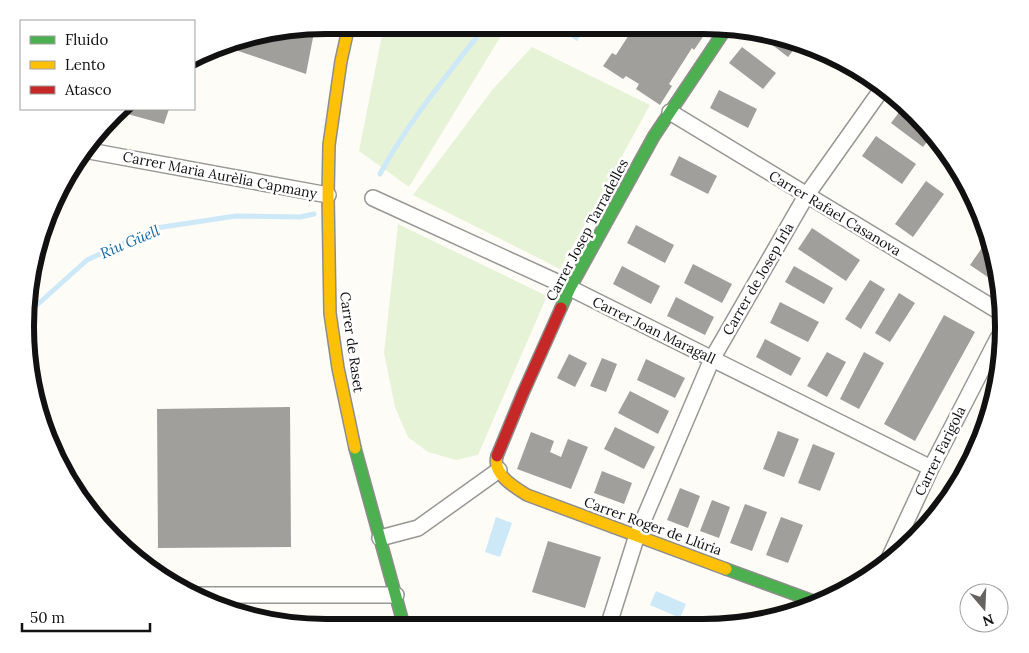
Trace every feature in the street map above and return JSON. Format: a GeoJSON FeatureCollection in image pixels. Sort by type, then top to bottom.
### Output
{"type":"FeatureCollection","features":[{"type":"Feature","properties":{"kind":"street","name":"Carrer de Raset"},"geometry":{"type":"LineString","coordinates":[[347,34],[340,61],[330,145],[328,195],[330,313],[338,368],[351,432],[402,619]]}},
{"type":"Feature","properties":{"kind":"street","name":"Carrer Josep Tarradelles"},"geometry":{"type":"LineString","coordinates":[[497,464],[523,393],[570,288],[654,136],[723,34]]}},
{"type":"Feature","properties":{"kind":"street","name":"Carrer de Josep Irla"},"geometry":{"type":"LineString","coordinates":[[611,619],[637,535],[712,358],[806,196],[879,93]]}},
{"type":"Feature","properties":{"kind":"street","name":"Carrer Rafael Casanova"},"geometry":{"type":"LineString","coordinates":[[670,112],[995,309]]}},
{"type":"Feature","properties":{"kind":"street","name":"Carrer Maria Aurèlia Capmany"},"geometry":{"type":"LineString","coordinates":[[92,151],[328,195]]}},
{"type":"Feature","properties":{"kind":"street","name":"Carrer Joan Maragall"},"geometry":{"type":"LineString","coordinates":[[373,198],[570,288],[931,468]]}},
{"type":"Feature","properties":{"kind":"street","name":"Carrer Farigola"},"geometry":{"type":"LineString","coordinates":[[894,549],[931,468],[995,344]]}},
{"type":"Feature","properties":{"kind":"street"},"geometry":{"type":"LineString","coordinates":[[380,538],[418,528],[497,464]]}},
{"type":"Feature","properties":{"kind":"street","name":"Carrer Roger de Llúria"},"geometry":{"type":"LineString","coordinates":[[497,464],[509,484],[527,495],[809,599]]}},
{"type":"Feature","properties":{"kind":"street"},"geometry":{"type":"LineString","coordinates":[[210,595],[396,595]]}},
{"type":"Feature","properties":{"kind":"green space"},"geometry":{"type":"Polygon","coordinates":[[[382,34],[502,34],[409,187],[359,151],[382,34]]]}},
{"type":"Feature","properties":{"kind":"green space"},"geometry":{"type":"Polygon","coordinates":[[[532,47],[650,105],[560,269],[413,195],[493,89],[532,47]]]}},
{"type":"Feature","properties":{"kind":"green space"},"geometry":{"type":"Polygon","coordinates":[[[398,224],[547,296],[478,455],[456,460],[428,452],[408,437],[395,407],[384,353],[398,224]]]}},
{"type":"Feature","properties":{"kind":"water"},"geometry":{"type":"Polygon","coordinates":[[[566,34],[582,34],[577,41],[566,34]]]}},
{"type":"Feature","properties":{"kind":"water"},"geometry":{"type":"Polygon","coordinates":[[[496,517],[512,523],[500,557],[485,552],[496,517]]]}},
{"type":"Feature","properties":{"kind":"water"},"geometry":{"type":"Polygon","coordinates":[[[656,591],[686,604],[680,618],[650,605],[656,591]]]}},
{"type":"Feature","properties":{"kind":"building"},"geometry":{"type":"Polygon","coordinates":[[[314,34],[306,74],[232,49],[269,39],[314,34]]]}},
{"type":"Feature","properties":{"kind":"building"},"geometry":{"type":"Polygon","coordinates":[[[630,34],[705,34],[694,50],[692,48],[669,84],[672,86],[660,105],[636,89],[639,84],[626,76],[623,79],[603,66],[612,53],[616,55],[630,34]]]}},
{"type":"Feature","properties":{"kind":"building"},"geometry":{"type":"Polygon","coordinates":[[[767,41],[795,48],[788,57],[767,41]]]}},
{"type":"Feature","properties":{"kind":"building"},"geometry":{"type":"Polygon","coordinates":[[[742,47],[776,73],[763,89],[729,63],[742,47]]]}},
{"type":"Feature","properties":{"kind":"building"},"geometry":{"type":"Polygon","coordinates":[[[719,90],[757,109],[748,128],[710,108],[719,90]]]}},
{"type":"Feature","properties":{"kind":"building"},"geometry":{"type":"Polygon","coordinates":[[[129,110],[169,110],[164,124],[125,113],[129,110]]]}},
{"type":"Feature","properties":{"kind":"building"},"geometry":{"type":"Polygon","coordinates":[[[901,110],[929,140],[923,147],[891,123],[901,110]]]}},
{"type":"Feature","properties":{"kind":"building"},"geometry":{"type":"Polygon","coordinates":[[[876,136],[916,164],[902,184],[862,156],[876,136]]]}},
{"type":"Feature","properties":{"kind":"building"},"geometry":{"type":"Polygon","coordinates":[[[679,156],[717,176],[708,194],[670,175],[679,156]]]}},
{"type":"Feature","properties":{"kind":"building"},"geometry":{"type":"Polygon","coordinates":[[[926,181],[944,194],[913,237],[895,224],[926,181]]]}},
{"type":"Feature","properties":{"kind":"building"},"geometry":{"type":"Polygon","coordinates":[[[636,225],[674,245],[665,263],[627,243],[636,225]]]}},
{"type":"Feature","properties":{"kind":"building"},"geometry":{"type":"Polygon","coordinates":[[[812,228],[860,260],[846,281],[798,249],[812,228]]]}},
{"type":"Feature","properties":{"kind":"building"},"geometry":{"type":"Polygon","coordinates":[[[984,246],[992,280],[970,265],[984,246]]]}},
{"type":"Feature","properties":{"kind":"building"},"geometry":{"type":"Polygon","coordinates":[[[693,264],[732,284],[722,303],[684,283],[693,264]]]}},
{"type":"Feature","properties":{"kind":"building"},"geometry":{"type":"Polygon","coordinates":[[[622,266],[660,286],[651,304],[613,284],[622,266]]]}},
{"type":"Feature","properties":{"kind":"building"},"geometry":{"type":"Polygon","coordinates":[[[794,266],[833,288],[824,304],[785,282],[794,266]]]}},
{"type":"Feature","properties":{"kind":"building"},"geometry":{"type":"Polygon","coordinates":[[[870,280],[885,289],[861,329],[845,319],[870,280]]]}},
{"type":"Feature","properties":{"kind":"building"},"geometry":{"type":"Polygon","coordinates":[[[899,293],[915,303],[890,342],[875,333],[899,293]]]}},
{"type":"Feature","properties":{"kind":"building"},"geometry":{"type":"Polygon","coordinates":[[[676,297],[714,317],[705,335],[667,316],[676,297]]]}},
{"type":"Feature","properties":{"kind":"building"},"geometry":{"type":"Polygon","coordinates":[[[780,302],[819,322],[808,342],[770,323],[780,302]]]}},
{"type":"Feature","properties":{"kind":"building"},"geometry":{"type":"Polygon","coordinates":[[[944,315],[975,332],[915,441],[884,424],[944,315]]]}},
{"type":"Feature","properties":{"kind":"building"},"geometry":{"type":"Polygon","coordinates":[[[765,339],[801,358],[791,376],[756,357],[765,339]]]}},
{"type":"Feature","properties":{"kind":"building"},"geometry":{"type":"Polygon","coordinates":[[[827,352],[846,362],[827,397],[807,386],[827,352]]]}},
{"type":"Feature","properties":{"kind":"building"},"geometry":{"type":"Polygon","coordinates":[[[864,352],[884,363],[859,409],[840,399],[864,352]]]}},
{"type":"Feature","properties":{"kind":"building"},"geometry":{"type":"Polygon","coordinates":[[[569,354],[587,363],[575,387],[557,378],[569,354]]]}},
{"type":"Feature","properties":{"kind":"building"},"geometry":{"type":"Polygon","coordinates":[[[602,358],[617,364],[606,392],[590,386],[602,358]]]}},
{"type":"Feature","properties":{"kind":"building"},"geometry":{"type":"Polygon","coordinates":[[[646,359],[685,378],[675,398],[637,380],[646,359]]]}},
{"type":"Feature","properties":{"kind":"building"},"geometry":{"type":"Polygon","coordinates":[[[630,391],[669,411],[658,434],[618,413],[630,391]]]}},
{"type":"Feature","properties":{"kind":"building"},"geometry":{"type":"Polygon","coordinates":[[[290,407],[291,547],[158,548],[157,409],[290,407]]]}},
{"type":"Feature","properties":{"kind":"building"},"geometry":{"type":"Polygon","coordinates":[[[615,427],[655,447],[644,469],[604,449],[615,427]]]}},
{"type":"Feature","properties":{"kind":"building"},"geometry":{"type":"Polygon","coordinates":[[[778,431],[799,439],[784,477],[763,469],[778,431]]]}},
{"type":"Feature","properties":{"kind":"building"},"geometry":{"type":"Polygon","coordinates":[[[531,432],[554,441],[550,452],[561,457],[568,439],[588,447],[571,489],[517,469],[531,432]]]}},
{"type":"Feature","properties":{"kind":"building"},"geometry":{"type":"Polygon","coordinates":[[[813,444],[835,453],[820,491],[798,483],[813,444]]]}},
{"type":"Feature","properties":{"kind":"building"},"geometry":{"type":"Polygon","coordinates":[[[602,471],[632,483],[624,504],[594,493],[602,471]]]}},
{"type":"Feature","properties":{"kind":"building"},"geometry":{"type":"Polygon","coordinates":[[[680,488],[700,496],[688,528],[667,520],[680,488]]]}},
{"type":"Feature","properties":{"kind":"building"},"geometry":{"type":"Polygon","coordinates":[[[712,500],[730,507],[719,538],[700,531],[712,500]]]}},
{"type":"Feature","properties":{"kind":"building"},"geometry":{"type":"Polygon","coordinates":[[[745,504],[767,512],[752,551],[730,543],[745,504]]]}},
{"type":"Feature","properties":{"kind":"building"},"geometry":{"type":"Polygon","coordinates":[[[781,517],[803,525],[788,563],[766,555],[781,517]]]}},
{"type":"Feature","properties":{"kind":"building"},"geometry":{"type":"Polygon","coordinates":[[[548,541],[601,557],[585,608],[532,592],[548,541]]]}},
{"type":"Feature","properties":{"kind":"waterway","name":"Riu Güell"},"geometry":{"type":"LineString","coordinates":[[380,174],[414,120],[479,34]]}},
{"type":"Feature","properties":{"kind":"waterway","name":"Riu Güell"},"geometry":{"type":"LineString","coordinates":[[34,308],[87,260],[156,228],[236,216],[300,217],[314,214]]}},
{"type":"Feature","properties":{"kind":"traffic: fast"},"geometry":{"type":"LineString","coordinates":[[561,308],[570,288],[654,136],[722,34]]}},
{"type":"Feature","properties":{"kind":"traffic: fast"},"geometry":{"type":"LineString","coordinates":[[355,448],[402,619]]}},
{"type":"Feature","properties":{"kind":"traffic: fast"},"geometry":{"type":"LineString","coordinates":[[726,569],[809,599]]}},
{"type":"Feature","properties":{"kind":"traffic: slow"},"geometry":{"type":"LineString","coordinates":[[347,34],[341,61],[329,145],[330,313],[338,368],[355,448]]}},
{"type":"Feature","properties":{"kind":"traffic: slow"},"geometry":{"type":"LineString","coordinates":[[497,456],[496,463],[501,474],[510,484],[527,495],[726,569]]}},
{"type":"Feature","properties":{"kind":"traffic: jam"},"geometry":{"type":"LineString","coordinates":[[497,456],[561,308]]}}]}
